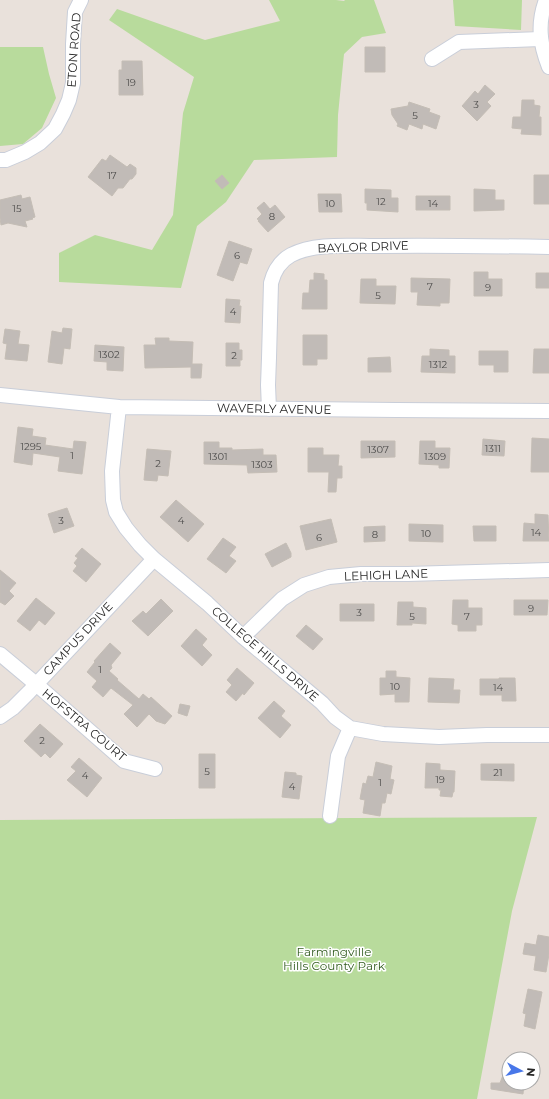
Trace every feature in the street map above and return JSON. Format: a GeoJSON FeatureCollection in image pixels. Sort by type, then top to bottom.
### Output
{"type":"FeatureCollection","features":[{"type":"Feature","properties":{"kind":"street","name":"ETON ROAD"},"geometry":{"type":"LineString","coordinates":[[0,160],[6,160],[40,144],[55,129],[63,114],[70,100],[73,83],[74,72],[72,52],[75,12],[81,0]]}},
{"type":"Feature","properties":{"kind":"street"},"geometry":{"type":"LineString","coordinates":[[546,0],[541,21],[540,39],[549,67]]}},
{"type":"Feature","properties":{"kind":"street"},"geometry":{"type":"LineString","coordinates":[[432,59],[460,42],[540,39]]}},
{"type":"Feature","properties":{"kind":"street","name":"BAYLOR DRIVE"},"geometry":{"type":"LineString","coordinates":[[269,409],[268,385],[271,283],[273,273],[279,264],[291,255],[319,247],[549,247]]}},
{"type":"Feature","properties":{"kind":"street","name":"WAVERLY AVENUE"},"geometry":{"type":"LineString","coordinates":[[0,395],[119,407],[549,411]]}},
{"type":"Feature","properties":{"kind":"street","name":"COLLEGE HILLS DRIVE"},"geometry":{"type":"LineString","coordinates":[[119,407],[112,470],[113,500],[116,512],[126,528],[154,559],[207,603],[243,637],[322,703],[335,717],[350,728],[383,734],[439,738],[487,735],[549,735]]}},
{"type":"Feature","properties":{"kind":"street","name":"CAMPUS DRIVE"},"geometry":{"type":"LineString","coordinates":[[0,717],[13,708],[154,559]]}},
{"type":"Feature","properties":{"kind":"street","name":"LEHIGH LANE"},"geometry":{"type":"LineString","coordinates":[[243,637],[282,600],[304,585],[329,577],[361,574],[549,570]]}},
{"type":"Feature","properties":{"kind":"street","name":"HOFSTRA COURT"},"geometry":{"type":"LineString","coordinates":[[0,654],[124,762],[155,769]]}},
{"type":"Feature","properties":{"kind":"street"},"geometry":{"type":"LineString","coordinates":[[330,816],[338,756],[350,728]]}},
{"type":"Feature","properties":{"kind":"green space"},"geometry":{"type":"Polygon","coordinates":[[[269,0],[374,0],[386,33],[362,37],[344,54],[338,115],[337,157],[254,160],[226,202],[197,226],[181,288],[59,282],[59,253],[95,235],[152,250],[173,215],[183,113],[194,77],[109,20],[117,9],[205,40],[280,21],[269,0]]]}},
{"type":"Feature","properties":{"kind":"green space"},"geometry":{"type":"Polygon","coordinates":[[[453,0],[522,0],[521,30],[455,26],[453,0]]]}},
{"type":"Feature","properties":{"kind":"green space"},"geometry":{"type":"Polygon","coordinates":[[[0,47],[43,47],[56,98],[42,128],[23,144],[0,146],[0,47]]]}},
{"type":"Feature","properties":{"kind":"green space","name":"Farmingville Hills County Park"},"geometry":{"type":"Polygon","coordinates":[[[537,817],[512,911],[477,1099],[0,1099],[0,820],[537,817]]]}},
{"type":"Feature","properties":{"kind":"building"},"geometry":{"type":"Polygon","coordinates":[[[365,47],[385,47],[385,72],[365,72],[365,47]]]}},
{"type":"Feature","properties":{"kind":"building"},"geometry":{"type":"Polygon","coordinates":[[[122,61],[142,61],[143,95],[119,95],[119,70],[122,70],[122,61]]]}},
{"type":"Feature","properties":{"kind":"building"},"geometry":{"type":"Polygon","coordinates":[[[485,85],[495,94],[487,102],[491,106],[477,121],[462,106],[475,91],[478,94],[485,85]]]}},
{"type":"Feature","properties":{"kind":"building"},"geometry":{"type":"Polygon","coordinates":[[[522,100],[534,100],[534,105],[540,106],[539,117],[541,117],[541,135],[521,134],[522,129],[512,128],[513,117],[521,117],[522,100]]]}},
{"type":"Feature","properties":{"kind":"building"},"geometry":{"type":"Polygon","coordinates":[[[409,102],[430,109],[429,112],[440,116],[436,129],[423,124],[422,129],[409,124],[407,130],[397,126],[398,124],[392,115],[391,109],[408,106],[409,102]]]}},
{"type":"Feature","properties":{"kind":"building"},"geometry":{"type":"Polygon","coordinates":[[[110,155],[127,167],[130,164],[136,168],[136,174],[132,179],[130,179],[123,188],[118,188],[112,196],[88,177],[102,159],[106,161],[110,155]]]}},
{"type":"Feature","properties":{"kind":"building"},"geometry":{"type":"Polygon","coordinates":[[[222,175],[229,183],[222,189],[215,181],[222,175]]]}},
{"type":"Feature","properties":{"kind":"building"},"geometry":{"type":"Polygon","coordinates":[[[534,175],[549,175],[549,204],[534,204],[534,175]]]}},
{"type":"Feature","properties":{"kind":"building"},"geometry":{"type":"Polygon","coordinates":[[[365,189],[391,190],[391,198],[398,198],[398,212],[367,210],[367,203],[365,203],[365,189]]]}},
{"type":"Feature","properties":{"kind":"building"},"geometry":{"type":"Polygon","coordinates":[[[474,189],[495,190],[495,200],[504,200],[504,210],[474,211],[474,189]]]}},
{"type":"Feature","properties":{"kind":"building"},"geometry":{"type":"Polygon","coordinates":[[[318,194],[341,194],[342,212],[319,212],[318,194]]]}},
{"type":"Feature","properties":{"kind":"building"},"geometry":{"type":"Polygon","coordinates":[[[21,195],[22,199],[30,197],[35,217],[25,221],[27,227],[8,223],[1,225],[0,200],[21,195]]]}},
{"type":"Feature","properties":{"kind":"building"},"geometry":{"type":"Polygon","coordinates":[[[416,196],[450,196],[450,210],[416,210],[416,196]]]}},
{"type":"Feature","properties":{"kind":"building"},"geometry":{"type":"Polygon","coordinates":[[[264,202],[270,209],[275,205],[285,217],[268,232],[257,219],[262,214],[257,208],[264,202]]]}},
{"type":"Feature","properties":{"kind":"building"},"geometry":{"type":"Polygon","coordinates":[[[229,241],[252,249],[247,264],[240,262],[233,281],[217,275],[229,241]]]}},
{"type":"Feature","properties":{"kind":"building"},"geometry":{"type":"Polygon","coordinates":[[[474,272],[488,272],[488,279],[502,279],[502,296],[474,296],[474,272]]]}},
{"type":"Feature","properties":{"kind":"building"},"geometry":{"type":"Polygon","coordinates":[[[314,273],[324,274],[324,280],[327,280],[327,309],[302,309],[303,293],[309,293],[310,280],[314,280],[314,273]]]}},
{"type":"Feature","properties":{"kind":"building"},"geometry":{"type":"Polygon","coordinates":[[[536,273],[549,273],[549,288],[536,288],[536,273]]]}},
{"type":"Feature","properties":{"kind":"building"},"geometry":{"type":"Polygon","coordinates":[[[411,278],[450,279],[449,303],[440,303],[440,306],[417,305],[418,292],[411,292],[411,278]]]}},
{"type":"Feature","properties":{"kind":"building"},"geometry":{"type":"Polygon","coordinates":[[[361,279],[376,279],[376,286],[396,286],[395,304],[360,303],[361,279]]]}},
{"type":"Feature","properties":{"kind":"building"},"geometry":{"type":"Polygon","coordinates":[[[226,299],[240,300],[240,323],[225,322],[226,299]]]}},
{"type":"Feature","properties":{"kind":"building"},"geometry":{"type":"Polygon","coordinates":[[[63,328],[72,329],[70,349],[64,348],[62,364],[48,362],[52,331],[62,333],[63,328]]]}},
{"type":"Feature","properties":{"kind":"building"},"geometry":{"type":"Polygon","coordinates":[[[5,329],[20,331],[18,344],[29,345],[27,361],[5,359],[7,344],[3,343],[5,329]]]}},
{"type":"Feature","properties":{"kind":"building"},"geometry":{"type":"Polygon","coordinates":[[[303,335],[327,335],[327,359],[317,359],[317,365],[303,365],[303,335]]]}},
{"type":"Feature","properties":{"kind":"building"},"geometry":{"type":"Polygon","coordinates":[[[155,338],[169,338],[169,341],[193,342],[192,364],[202,364],[201,378],[191,378],[191,367],[145,368],[144,345],[156,345],[155,338]]]}},
{"type":"Feature","properties":{"kind":"building"},"geometry":{"type":"Polygon","coordinates":[[[226,343],[239,343],[239,350],[242,350],[242,360],[240,360],[240,366],[226,366],[226,343]]]}},
{"type":"Feature","properties":{"kind":"building"},"geometry":{"type":"Polygon","coordinates":[[[95,345],[124,347],[123,371],[107,370],[107,362],[94,361],[95,345]]]}},
{"type":"Feature","properties":{"kind":"building"},"geometry":{"type":"Polygon","coordinates":[[[430,349],[449,350],[449,356],[455,356],[455,373],[421,372],[422,356],[430,356],[430,349]]]}},
{"type":"Feature","properties":{"kind":"building"},"geometry":{"type":"Polygon","coordinates":[[[534,349],[549,349],[549,373],[533,373],[534,349]]]}},
{"type":"Feature","properties":{"kind":"building"},"geometry":{"type":"Polygon","coordinates":[[[479,351],[508,351],[508,372],[494,372],[494,365],[479,365],[479,351]]]}},
{"type":"Feature","properties":{"kind":"building"},"geometry":{"type":"Polygon","coordinates":[[[390,357],[391,372],[368,372],[368,358],[390,357]]]}},
{"type":"Feature","properties":{"kind":"building"},"geometry":{"type":"Polygon","coordinates":[[[18,427],[33,429],[32,436],[46,438],[45,445],[73,449],[74,441],[86,442],[82,474],[58,471],[60,457],[33,453],[32,465],[14,462],[18,427]]]}},
{"type":"Feature","properties":{"kind":"building"},"geometry":{"type":"Polygon","coordinates":[[[532,438],[549,439],[549,472],[531,472],[532,438]]]}},
{"type":"Feature","properties":{"kind":"building"},"geometry":{"type":"Polygon","coordinates":[[[483,439],[505,441],[504,456],[482,455],[483,439]]]}},
{"type":"Feature","properties":{"kind":"building"},"geometry":{"type":"Polygon","coordinates":[[[361,441],[395,441],[395,457],[361,458],[361,441]]]}},
{"type":"Feature","properties":{"kind":"building"},"geometry":{"type":"Polygon","coordinates":[[[420,441],[435,441],[435,448],[450,448],[449,468],[439,468],[439,465],[419,464],[420,441]]]}},
{"type":"Feature","properties":{"kind":"building"},"geometry":{"type":"Polygon","coordinates":[[[204,442],[219,442],[219,448],[232,448],[232,450],[263,449],[263,455],[276,455],[277,472],[248,473],[247,465],[204,464],[204,442]]]}},
{"type":"Feature","properties":{"kind":"building"},"geometry":{"type":"Polygon","coordinates":[[[308,448],[323,448],[323,455],[339,455],[338,466],[342,466],[342,478],[337,478],[336,492],[328,492],[329,472],[308,472],[308,448]]]}},
{"type":"Feature","properties":{"kind":"building"},"geometry":{"type":"Polygon","coordinates":[[[147,449],[171,451],[168,476],[158,475],[157,481],[144,480],[147,449]]]}},
{"type":"Feature","properties":{"kind":"building"},"geometry":{"type":"Polygon","coordinates":[[[176,500],[204,524],[188,542],[160,517],[176,500]]]}},
{"type":"Feature","properties":{"kind":"building"},"geometry":{"type":"Polygon","coordinates":[[[67,508],[74,526],[54,533],[48,514],[67,508]]]}},
{"type":"Feature","properties":{"kind":"building"},"geometry":{"type":"Polygon","coordinates":[[[535,514],[548,515],[549,541],[523,541],[524,523],[535,524],[535,514]]]}},
{"type":"Feature","properties":{"kind":"building"},"geometry":{"type":"Polygon","coordinates":[[[331,519],[337,542],[306,550],[300,526],[331,519]]]}},
{"type":"Feature","properties":{"kind":"building"},"geometry":{"type":"Polygon","coordinates":[[[409,524],[443,525],[443,542],[409,541],[409,524]]]}},
{"type":"Feature","properties":{"kind":"building"},"geometry":{"type":"Polygon","coordinates":[[[385,526],[385,541],[364,542],[364,527],[385,526]]]}},
{"type":"Feature","properties":{"kind":"building"},"geometry":{"type":"Polygon","coordinates":[[[473,526],[496,526],[496,541],[474,541],[473,526]]]}},
{"type":"Feature","properties":{"kind":"building"},"geometry":{"type":"Polygon","coordinates":[[[223,538],[236,547],[229,556],[236,561],[226,573],[207,559],[223,538]]]}},
{"type":"Feature","properties":{"kind":"building"},"geometry":{"type":"Polygon","coordinates":[[[286,543],[291,553],[291,557],[272,567],[265,554],[286,543]]]}},
{"type":"Feature","properties":{"kind":"building"},"geometry":{"type":"Polygon","coordinates":[[[82,548],[101,564],[86,582],[73,571],[77,566],[74,563],[78,558],[75,556],[82,548]]]}},
{"type":"Feature","properties":{"kind":"building"},"geometry":{"type":"Polygon","coordinates":[[[0,570],[16,583],[9,591],[14,596],[5,605],[0,602],[0,570]]]}},
{"type":"Feature","properties":{"kind":"building"},"geometry":{"type":"Polygon","coordinates":[[[36,598],[55,613],[45,625],[39,620],[30,631],[17,621],[36,598]]]}},
{"type":"Feature","properties":{"kind":"building"},"geometry":{"type":"Polygon","coordinates":[[[161,599],[173,611],[148,636],[132,621],[143,611],[146,614],[161,599]]]}},
{"type":"Feature","properties":{"kind":"building"},"geometry":{"type":"Polygon","coordinates":[[[453,600],[468,600],[468,608],[482,608],[482,625],[476,625],[476,631],[458,631],[458,625],[452,624],[453,600]]]}},
{"type":"Feature","properties":{"kind":"building"},"geometry":{"type":"Polygon","coordinates":[[[514,600],[548,600],[547,615],[514,615],[514,600]]]}},
{"type":"Feature","properties":{"kind":"building"},"geometry":{"type":"Polygon","coordinates":[[[398,602],[413,602],[413,607],[426,608],[426,624],[412,623],[412,625],[397,625],[398,602]]]}},
{"type":"Feature","properties":{"kind":"building"},"geometry":{"type":"Polygon","coordinates":[[[340,604],[374,604],[374,621],[340,621],[340,604]]]}},
{"type":"Feature","properties":{"kind":"building"},"geometry":{"type":"Polygon","coordinates":[[[306,625],[323,639],[313,650],[296,636],[306,625]]]}},
{"type":"Feature","properties":{"kind":"building"},"geometry":{"type":"Polygon","coordinates":[[[196,629],[207,639],[202,645],[212,655],[202,666],[181,646],[196,629]]]}},
{"type":"Feature","properties":{"kind":"building"},"geometry":{"type":"Polygon","coordinates":[[[110,643],[121,653],[111,665],[112,668],[109,671],[139,699],[143,694],[149,699],[151,697],[172,716],[165,724],[156,721],[149,714],[137,727],[124,714],[133,705],[111,688],[103,697],[92,687],[97,681],[87,672],[95,662],[94,661],[110,643]]]}},
{"type":"Feature","properties":{"kind":"building"},"geometry":{"type":"Polygon","coordinates":[[[237,668],[254,683],[244,695],[243,693],[236,701],[226,692],[232,685],[227,680],[237,668]]]}},
{"type":"Feature","properties":{"kind":"building"},"geometry":{"type":"Polygon","coordinates":[[[386,671],[396,671],[396,677],[410,678],[409,702],[395,702],[395,694],[380,695],[380,678],[386,678],[386,671]]]}},
{"type":"Feature","properties":{"kind":"building"},"geometry":{"type":"Polygon","coordinates":[[[429,678],[454,679],[453,690],[460,690],[459,703],[428,702],[429,678]]]}},
{"type":"Feature","properties":{"kind":"building"},"geometry":{"type":"Polygon","coordinates":[[[515,678],[516,701],[502,701],[502,695],[480,695],[480,679],[515,678]]]}},
{"type":"Feature","properties":{"kind":"building"},"geometry":{"type":"Polygon","coordinates":[[[274,701],[285,711],[281,716],[291,725],[280,738],[258,718],[274,701]]]}},
{"type":"Feature","properties":{"kind":"building"},"geometry":{"type":"Polygon","coordinates":[[[180,704],[190,706],[187,716],[178,713],[180,704]]]}},
{"type":"Feature","properties":{"kind":"building"},"geometry":{"type":"Polygon","coordinates":[[[40,724],[63,744],[50,758],[45,753],[41,757],[24,741],[40,724]]]}},
{"type":"Feature","properties":{"kind":"building"},"geometry":{"type":"Polygon","coordinates":[[[199,754],[215,754],[215,788],[199,788],[199,754]]]}},
{"type":"Feature","properties":{"kind":"building"},"geometry":{"type":"Polygon","coordinates":[[[79,758],[102,778],[87,797],[67,780],[76,771],[71,767],[79,758]]]}},
{"type":"Feature","properties":{"kind":"building"},"geometry":{"type":"Polygon","coordinates":[[[376,762],[392,766],[390,779],[394,780],[391,794],[387,793],[385,803],[382,803],[380,816],[363,813],[365,800],[360,799],[363,783],[366,784],[368,776],[373,777],[376,762]]]}},
{"type":"Feature","properties":{"kind":"building"},"geometry":{"type":"Polygon","coordinates":[[[426,763],[440,764],[440,770],[455,771],[454,792],[452,797],[440,796],[441,790],[439,790],[439,788],[425,788],[426,763]]]}},
{"type":"Feature","properties":{"kind":"building"},"geometry":{"type":"Polygon","coordinates":[[[481,764],[514,764],[514,781],[481,780],[481,764]]]}},
{"type":"Feature","properties":{"kind":"building"},"geometry":{"type":"Polygon","coordinates":[[[285,772],[296,773],[296,775],[302,776],[299,799],[282,797],[285,772]]]}},
{"type":"Feature","properties":{"kind":"building"},"geometry":{"type":"Polygon","coordinates":[[[538,935],[549,937],[549,954],[546,972],[534,970],[536,956],[523,954],[525,943],[536,945],[538,935]]]}},
{"type":"Feature","properties":{"kind":"building"},"geometry":{"type":"Polygon","coordinates":[[[528,989],[542,992],[535,1029],[524,1026],[526,1014],[523,1013],[528,989]]]}},
{"type":"Feature","properties":{"kind":"building"},"geometry":{"type":"Polygon","coordinates":[[[501,1080],[501,1091],[491,1089],[491,1083],[500,1083],[501,1080]]]}},
{"type":"Feature","properties":{"kind":"building"},"geometry":{"type":"Polygon","coordinates":[[[504,1091],[523,1091],[523,1094],[504,1091]]]}}]}
